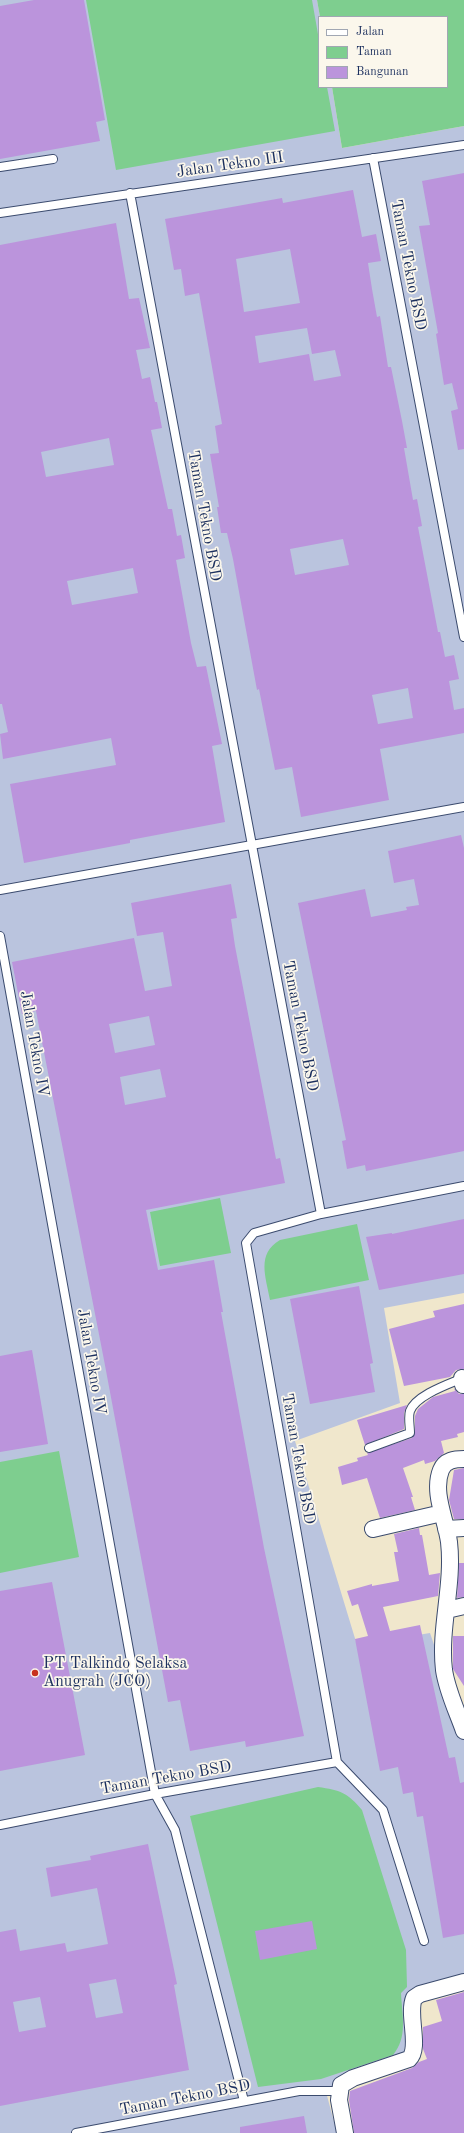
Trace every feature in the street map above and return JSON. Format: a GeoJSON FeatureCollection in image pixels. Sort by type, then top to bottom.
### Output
{"type":"FeatureCollection","features":[{"type":"Feature","properties":{"kind":"street"},"geometry":{"type":"LineString","coordinates":[[464,1459],[450,1461],[444,1464],[441,1470],[438,1488],[446,1529],[449,1564],[443,1655],[444,1669],[459,1703],[464,1731]]}},
{"type":"Feature","properties":{"kind":"street"},"geometry":{"type":"LineString","coordinates":[[373,1529],[442,1513]]}},
{"type":"Feature","properties":{"kind":"street"},"geometry":{"type":"LineString","coordinates":[[446,1529],[464,1528]]}},
{"type":"Feature","properties":{"kind":"street"},"geometry":{"type":"LineString","coordinates":[[447,1610],[464,1606]]}},
{"type":"Feature","properties":{"kind":"street"},"geometry":{"type":"LineString","coordinates":[[345,2133],[339,2100],[339,2091],[343,2084],[354,2078],[409,2059],[413,2055],[415,2047],[411,2012],[414,1998],[420,1994],[464,1982]]}},
{"type":"Feature","properties":{"kind":"lane","name":"Jalan Tekno III"},"geometry":{"type":"LineString","coordinates":[[0,213],[464,145]]}},
{"type":"Feature","properties":{"kind":"lane","name":"Taman Tekno BSD"},"geometry":{"type":"LineString","coordinates":[[373,158],[464,637]]}},
{"type":"Feature","properties":{"kind":"lane"},"geometry":{"type":"LineString","coordinates":[[0,167],[53,159]]}},
{"type":"Feature","properties":{"kind":"lane","name":"Taman Tekno BSD"},"geometry":{"type":"LineString","coordinates":[[130,193],[321,1214]]}},
{"type":"Feature","properties":{"kind":"lane"},"geometry":{"type":"LineString","coordinates":[[0,890],[464,807]]}},
{"type":"Feature","properties":{"kind":"lane","name":"Jalan Tekno IV"},"geometry":{"type":"LineString","coordinates":[[0,936],[154,1794]]}},
{"type":"Feature","properties":{"kind":"lane","name":"Taman Tekno BSD"},"geometry":{"type":"LineString","coordinates":[[0,1825],[154,1794],[337,1762],[246,1243],[254,1233],[321,1214],[464,1186]]}},
{"type":"Feature","properties":{"kind":"lane"},"geometry":{"type":"LineString","coordinates":[[369,1448],[410,1433],[409,1412],[412,1407],[439,1388],[463,1380]]}},
{"type":"Feature","properties":{"kind":"lane"},"geometry":{"type":"LineString","coordinates":[[337,1762],[383,1810],[424,1941]]}},
{"type":"Feature","properties":{"kind":"lane"},"geometry":{"type":"LineString","coordinates":[[154,1794],[175,1830],[244,2101]]}},
{"type":"Feature","properties":{"kind":"lane","name":"Taman Tekno BSD"},"geometry":{"type":"LineString","coordinates":[[76,2133],[299,2091],[339,2091]]}},
{"type":"Feature","properties":{"kind":"shaded area"},"geometry":{"type":"Polygon","coordinates":[[[0,0],[317,0],[320,16],[318,16],[318,88],[332,88],[342,148],[464,126],[464,1293],[384,1308],[400,1403],[295,1441],[357,1645],[430,1633],[464,1732],[464,1975],[411,1995],[404,2055],[326,2092],[337,2133],[0,2133],[0,0]]]}},
{"type":"Feature","properties":{"kind":"green space"},"geometry":{"type":"Polygon","coordinates":[[[86,0],[312,0],[318,34],[318,88],[327,88],[335,131],[116,170],[86,0]]]}},
{"type":"Feature","properties":{"kind":"green space"},"geometry":{"type":"Polygon","coordinates":[[[317,0],[464,0],[464,126],[342,148],[332,88],[448,88],[448,16],[320,16],[317,0]]]}},
{"type":"Feature","properties":{"kind":"green space"},"geometry":{"type":"Polygon","coordinates":[[[220,1198],[231,1253],[160,1266],[150,1212],[220,1198]]]}},
{"type":"Feature","properties":{"kind":"green space"},"geometry":{"type":"Polygon","coordinates":[[[357,1224],[369,1280],[270,1300],[264,1267],[268,1252],[273,1246],[280,1240],[357,1224]]]}},
{"type":"Feature","properties":{"kind":"green space"},"geometry":{"type":"Polygon","coordinates":[[[59,1451],[79,1557],[0,1573],[0,1462],[59,1451]]]}},
{"type":"Feature","properties":{"kind":"green space"},"geometry":{"type":"Polygon","coordinates":[[[318,1787],[332,1789],[343,1793],[362,1810],[406,1950],[407,1987],[401,1993],[403,2026],[401,2041],[393,2055],[321,2079],[258,2087],[190,1816],[318,1787]]]}},
{"type":"Feature","properties":{"kind":"building"},"geometry":{"type":"Polygon","coordinates":[[[34,0],[84,0],[105,120],[96,122],[100,141],[0,159],[0,6],[34,0]]]}},
{"type":"Feature","properties":{"kind":"building"},"geometry":{"type":"Polygon","coordinates":[[[464,173],[464,449],[458,450],[451,411],[458,409],[452,383],[444,385],[436,334],[438,333],[419,226],[430,225],[422,181],[464,173]]]}},
{"type":"Feature","properties":{"kind":"building"},"geometry":{"type":"Polygon","coordinates":[[[353,190],[362,237],[376,234],[381,261],[368,263],[377,317],[380,316],[388,367],[391,367],[402,421],[407,448],[404,448],[413,500],[417,499],[422,526],[418,527],[438,632],[440,632],[445,657],[454,655],[459,679],[449,681],[454,710],[464,708],[464,733],[380,749],[389,800],[301,817],[292,767],[275,770],[259,689],[257,690],[233,559],[227,533],[221,533],[217,507],[219,507],[210,454],[219,453],[215,426],[222,424],[199,293],[185,296],[181,269],[174,270],[165,219],[282,198],[283,203],[353,190]],[[290,249],[236,259],[244,312],[300,303],[290,249]],[[307,328],[255,336],[259,363],[309,354],[314,381],[341,376],[335,350],[312,354],[307,328]],[[343,539],[290,549],[295,575],[349,565],[343,539]],[[408,688],[372,695],[378,724],[413,718],[408,688]]]}},
{"type":"Feature","properties":{"kind":"building"},"geometry":{"type":"Polygon","coordinates":[[[116,223],[129,299],[139,298],[150,348],[136,350],[142,379],[150,377],[155,402],[157,402],[162,428],[151,430],[168,509],[172,509],[177,536],[181,535],[185,558],[176,560],[191,643],[197,667],[206,666],[222,744],[212,746],[225,822],[130,840],[130,843],[24,863],[10,784],[116,765],[111,738],[3,759],[0,734],[8,732],[2,704],[0,704],[0,245],[116,223]],[[109,438],[41,452],[46,477],[114,465],[109,438]],[[133,568],[67,581],[72,605],[138,593],[133,568]]]}},
{"type":"Feature","properties":{"kind":"building"},"geometry":{"type":"Polygon","coordinates":[[[461,835],[464,848],[464,1151],[366,1171],[365,1165],[347,1169],[342,1141],[346,1140],[298,903],[365,889],[371,917],[407,910],[406,907],[419,905],[414,879],[394,883],[388,851],[461,835]]]}},
{"type":"Feature","properties":{"kind":"building"},"geometry":{"type":"Polygon","coordinates":[[[231,884],[237,918],[231,919],[235,946],[276,1159],[280,1158],[285,1183],[146,1210],[158,1270],[214,1260],[223,1312],[221,1312],[264,1548],[304,1736],[246,1747],[245,1741],[190,1751],[180,1700],[168,1702],[104,1360],[36,1011],[22,1014],[12,962],[134,938],[145,991],[172,986],[163,932],[137,936],[131,903],[231,884]],[[149,1016],[109,1024],[115,1053],[155,1045],[149,1016]],[[160,1069],[120,1077],[125,1105],[166,1097],[160,1069]]]}},
{"type":"Feature","properties":{"kind":"building"},"geometry":{"type":"Polygon","coordinates":[[[464,1219],[464,1274],[379,1290],[366,1237],[392,1234],[464,1219]]]}},
{"type":"Feature","properties":{"kind":"building"},"geometry":{"type":"Polygon","coordinates":[[[359,1286],[373,1363],[370,1364],[375,1392],[310,1404],[290,1299],[359,1286]]]}},
{"type":"Feature","properties":{"kind":"building"},"geometry":{"type":"Polygon","coordinates":[[[464,1304],[464,1369],[456,1370],[450,1377],[404,1386],[389,1329],[435,1317],[433,1311],[464,1304]]]}},
{"type":"Feature","properties":{"kind":"building"},"geometry":{"type":"Polygon","coordinates":[[[32,1350],[48,1444],[0,1452],[0,1356],[32,1350]]]}},
{"type":"Feature","properties":{"kind":"building"},"geometry":{"type":"Polygon","coordinates":[[[454,1388],[459,1394],[464,1394],[464,1432],[457,1434],[458,1437],[441,1441],[444,1453],[435,1461],[425,1464],[424,1460],[403,1468],[413,1497],[411,1497],[415,1510],[380,1518],[367,1478],[342,1485],[338,1467],[358,1461],[357,1458],[368,1455],[367,1453],[412,1438],[415,1433],[415,1416],[418,1409],[433,1397],[455,1391],[454,1388]]]}},
{"type":"Feature","properties":{"kind":"building"},"geometry":{"type":"Polygon","coordinates":[[[407,1405],[404,1413],[404,1429],[365,1445],[357,1420],[407,1405]]]}},
{"type":"Feature","properties":{"kind":"building"},"geometry":{"type":"Polygon","coordinates":[[[464,1468],[464,1519],[454,1519],[449,1500],[454,1470],[464,1468]]]}},
{"type":"Feature","properties":{"kind":"building"},"geometry":{"type":"Polygon","coordinates":[[[419,1528],[420,1535],[422,1535],[429,1575],[440,1573],[438,1596],[383,1607],[390,1631],[420,1625],[449,1758],[455,1757],[460,1783],[464,1782],[464,1934],[443,1938],[423,1816],[417,1817],[413,1792],[403,1794],[398,1767],[380,1771],[355,1639],[368,1636],[358,1604],[352,1606],[347,1591],[372,1584],[372,1586],[399,1581],[394,1552],[398,1552],[394,1534],[419,1528]]]}},
{"type":"Feature","properties":{"kind":"building"},"geometry":{"type":"Polygon","coordinates":[[[459,1563],[464,1563],[464,1597],[457,1598],[459,1563]]]}},
{"type":"Feature","properties":{"kind":"building","name":"PT Talkindo Selaksa Anugrah (JCO)"},"geometry":{"type":"Polygon","coordinates":[[[52,1582],[85,1755],[0,1771],[0,1591],[52,1582]]]}},
{"type":"Feature","properties":{"kind":"building"},"geometry":{"type":"Polygon","coordinates":[[[453,1636],[464,1636],[464,1686],[453,1669],[453,1636]]]}},
{"type":"Feature","properties":{"kind":"building"},"geometry":{"type":"Polygon","coordinates":[[[148,1844],[177,1984],[174,1985],[189,2070],[0,2106],[0,1932],[16,1929],[20,1951],[65,1943],[67,1952],[108,1944],[97,1888],[51,1897],[46,1868],[91,1860],[90,1856],[148,1844]],[[116,1979],[89,1984],[96,2018],[123,2013],[116,1979]],[[40,1997],[13,2002],[19,2032],[46,2027],[40,1997]]]}},
{"type":"Feature","properties":{"kind":"building"},"geometry":{"type":"Polygon","coordinates":[[[312,1921],[317,1949],[260,1960],[255,1931],[312,1921]]]}},
{"type":"Feature","properties":{"kind":"building"},"geometry":{"type":"Polygon","coordinates":[[[464,1992],[464,2133],[354,2133],[349,2100],[350,2091],[412,2068],[419,2062],[427,2059],[423,2049],[423,2027],[442,2021],[436,2000],[464,1992]]]}},
{"type":"Feature","properties":{"kind":"building"},"geometry":{"type":"Polygon","coordinates":[[[304,2116],[307,2133],[240,2133],[240,2127],[304,2116]]]}},
{"type":"Feature","properties":{"kind":"place","name":"PT Talkindo Selaksa Anugrah (JCO)"},"geometry":{"type":"Point","coordinates":[35,1673]}}]}
